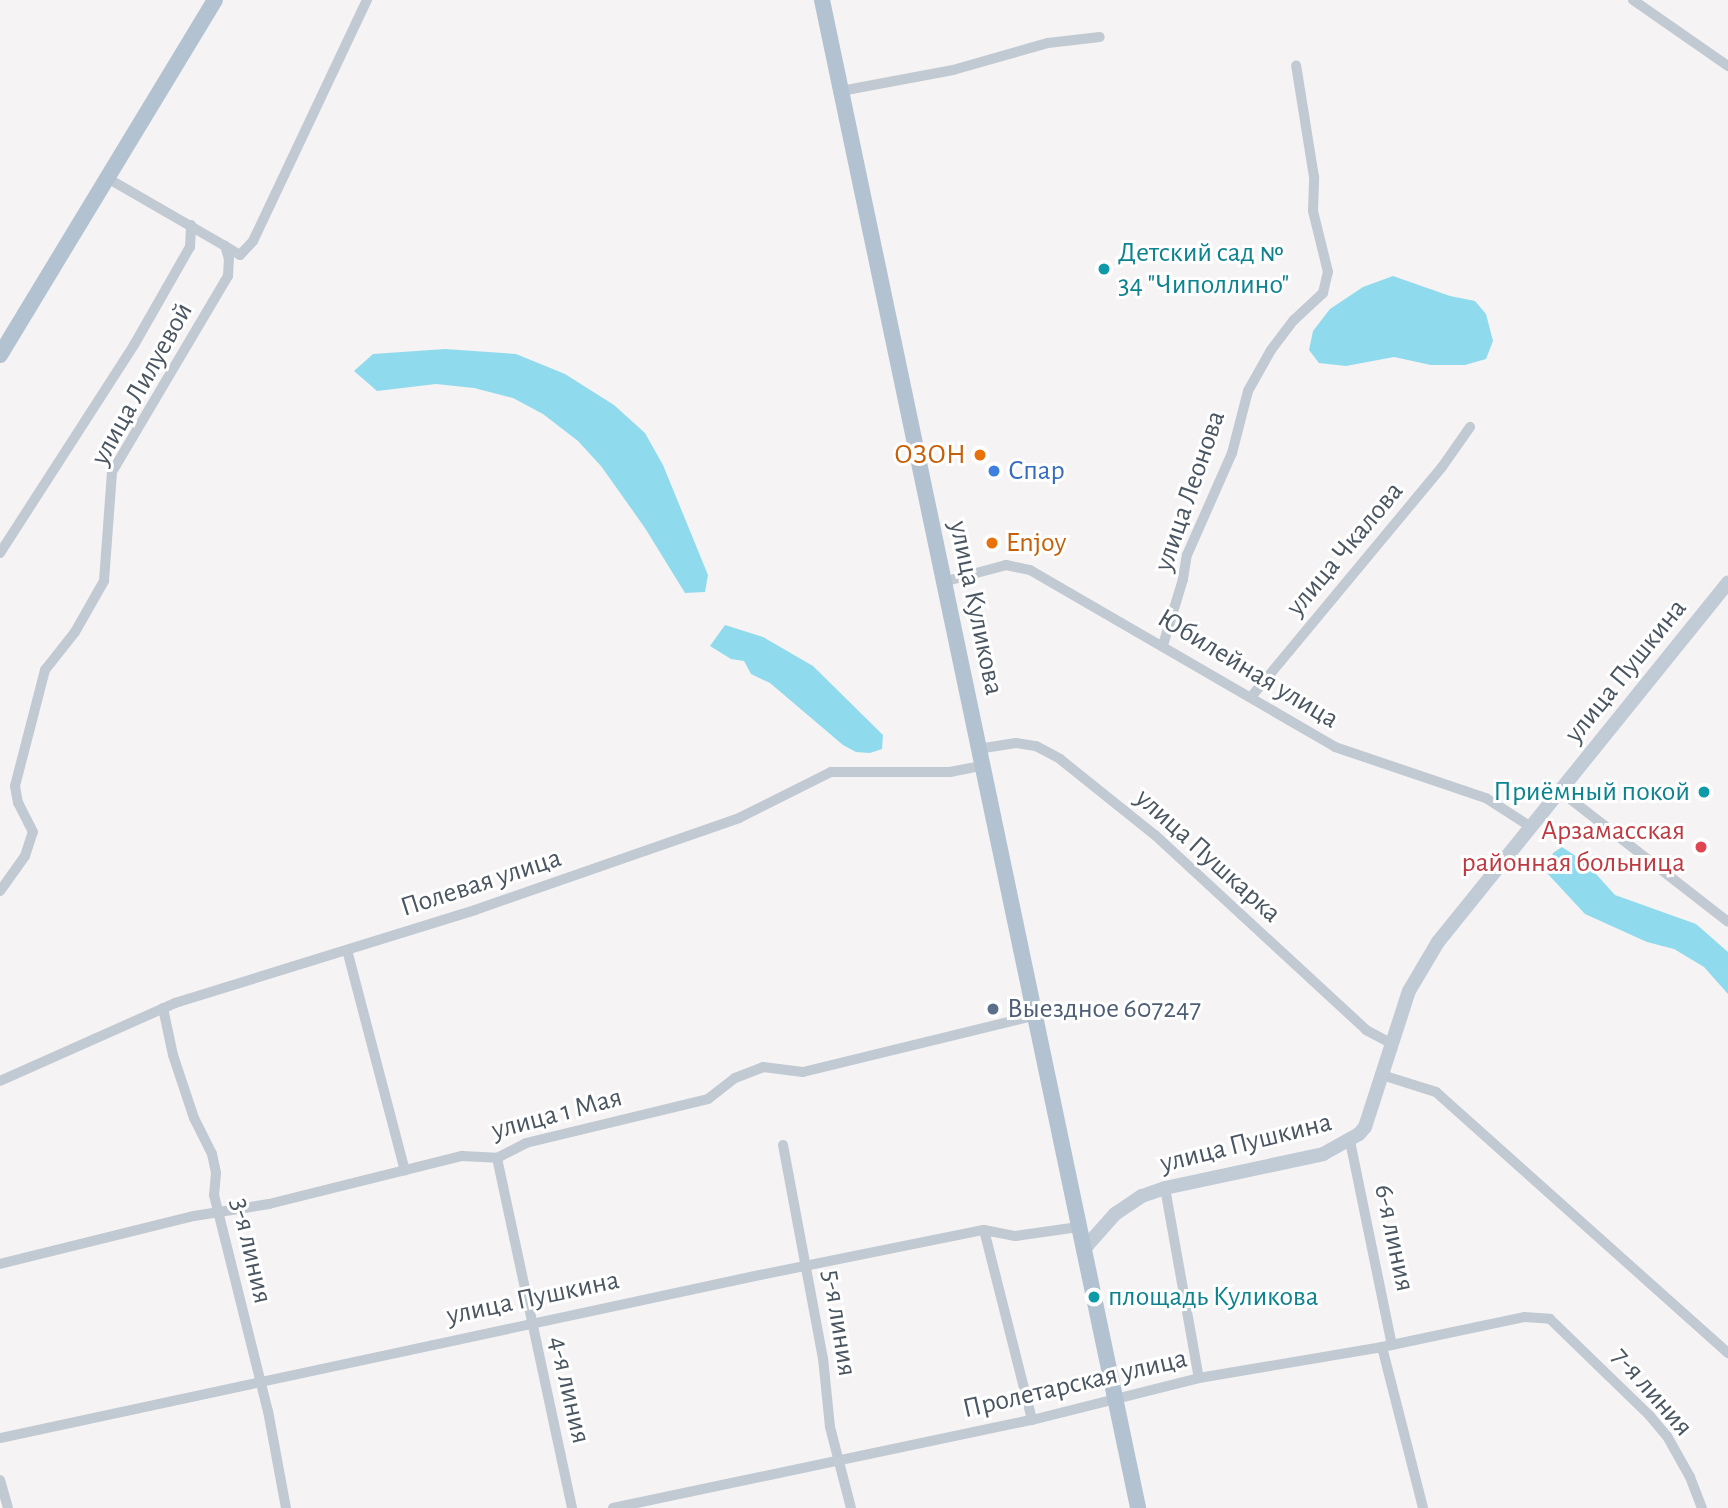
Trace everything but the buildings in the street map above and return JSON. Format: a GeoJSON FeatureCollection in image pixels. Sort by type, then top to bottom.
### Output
{"type":"FeatureCollection","features":[{"type":"Feature","properties":{"kind":"main road"},"geometry":{"type":"LineString","coordinates":[[0,355],[215,0]]}},
{"type":"Feature","properties":{"kind":"main road","name":"улица Куликова"},"geometry":{"type":"LineString","coordinates":[[822,0],[1036,1015],[1078,1227]]}},
{"type":"Feature","properties":{"kind":"main road"},"geometry":{"type":"LineString","coordinates":[[1078,1227],[1138,1508]]}},
{"type":"Feature","properties":{"kind":"street"},"geometry":{"type":"LineString","coordinates":[[107,178],[240,255],[253,242],[367,0]]}},
{"type":"Feature","properties":{"kind":"street"},"geometry":{"type":"LineString","coordinates":[[1633,0],[1728,66]]}},
{"type":"Feature","properties":{"kind":"street"},"geometry":{"type":"LineString","coordinates":[[841,91],[953,70],[1048,43],[1100,37]]}},
{"type":"Feature","properties":{"kind":"street","name":"улица Леонова"},"geometry":{"type":"LineString","coordinates":[[1163,645],[1183,579],[1187,555],[1233,453],[1248,391],[1290,326],[1323,293],[1328,272],[1313,211],[1314,177],[1296,65]]}},
{"type":"Feature","properties":{"kind":"street","name":"улица Лилуевой"},"geometry":{"type":"LineString","coordinates":[[0,553],[134,345],[190,247],[191,226]]}},
{"type":"Feature","properties":{"kind":"street","name":"улица Лилуевой"},"geometry":{"type":"LineString","coordinates":[[0,891],[25,856],[33,832],[18,803],[15,786],[45,670],[75,632],[104,581],[112,472],[228,276],[229,259],[225,246]]}},
{"type":"Feature","properties":{"kind":"street","name":"улица Чкалова"},"geometry":{"type":"LineString","coordinates":[[1251,697],[1441,467],[1470,426]]}},
{"type":"Feature","properties":{"kind":"street","name":"Юбилейная улица"},"geometry":{"type":"LineString","coordinates":[[943,582],[984,569],[1006,565],[1021,567],[1056,583],[1335,747],[1486,799],[1531,827]]}},
{"type":"Feature","properties":{"kind":"street","name":"улица Пушкина"},"geometry":{"type":"LineString","coordinates":[[1083,1250],[1124,1208],[1142,1196],[1164,1188],[1323,1154],[1350,1142],[1365,1127],[1390,1043],[1409,991],[1425,962],[1728,582]]}},
{"type":"Feature","properties":{"kind":"street","name":"улица Пушкарка"},"geometry":{"type":"LineString","coordinates":[[978,749],[1016,743],[1037,747],[1060,759],[1155,835],[1366,1030],[1390,1043]]}},
{"type":"Feature","properties":{"kind":"street","name":"Полевая улица"},"geometry":{"type":"LineString","coordinates":[[0,1081],[163,1008],[475,910],[739,818],[831,772],[950,772],[982,766]]}},
{"type":"Feature","properties":{"kind":"street"},"geometry":{"type":"LineString","coordinates":[[1560,792],[1728,922]]}},
{"type":"Feature","properties":{"kind":"street"},"geometry":{"type":"LineString","coordinates":[[347,950],[405,1171]]}},
{"type":"Feature","properties":{"kind":"street","name":"3-я линия"},"geometry":{"type":"LineString","coordinates":[[163,1008],[173,1055],[194,1118],[212,1154],[218,1212],[268,1411],[286,1508]]}},
{"type":"Feature","properties":{"kind":"street","name":"улица 1 Мая"},"geometry":{"type":"LineString","coordinates":[[0,1264],[218,1212],[269,1204],[462,1156],[497,1158],[526,1143],[708,1099],[735,1078],[763,1067],[803,1072],[1036,1015]]}},
{"type":"Feature","properties":{"kind":"street"},"geometry":{"type":"LineString","coordinates":[[1382,1075],[1436,1092],[1728,1353]]}},
{"type":"Feature","properties":{"kind":"street","name":"6-я линия"},"geometry":{"type":"LineString","coordinates":[[1350,1142],[1387,1346],[1423,1508]]}},
{"type":"Feature","properties":{"kind":"street","name":"5-я линия"},"geometry":{"type":"LineString","coordinates":[[783,1145],[807,1265],[837,1460],[851,1508]]}},
{"type":"Feature","properties":{"kind":"street","name":"4-я линия"},"geometry":{"type":"LineString","coordinates":[[497,1158],[572,1508]]}},
{"type":"Feature","properties":{"kind":"street"},"geometry":{"type":"LineString","coordinates":[[1164,1188],[1199,1378]]}},
{"type":"Feature","properties":{"kind":"street","name":"улица Пушкина"},"geometry":{"type":"LineString","coordinates":[[0,1438],[807,1265],[984,1230],[1015,1236],[1078,1227]]}},
{"type":"Feature","properties":{"kind":"street"},"geometry":{"type":"LineString","coordinates":[[984,1230],[1032,1420]]}},
{"type":"Feature","properties":{"kind":"street","name":"Пролетарская улица"},"geometry":{"type":"LineString","coordinates":[[613,1508],[1032,1420],[1199,1378],[1387,1346],[1524,1317],[1550,1319]]}},
{"type":"Feature","properties":{"kind":"street","name":"7-я линия"},"geometry":{"type":"LineString","coordinates":[[1550,1319],[1641,1406],[1667,1436],[1690,1477],[1702,1508]]}},
{"type":"Feature","properties":{"kind":"street"},"geometry":{"type":"LineString","coordinates":[[0,1480],[8,1508]]}},
{"type":"Feature","properties":{"kind":"water"},"geometry":{"type":"Polygon","coordinates":[[[1393,276],[1450,296],[1475,301],[1486,314],[1493,341],[1486,359],[1465,365],[1431,365],[1394,357],[1346,366],[1319,363],[1309,350],[1313,331],[1330,309],[1363,287],[1393,276]]]}},
{"type":"Feature","properties":{"kind":"water"},"geometry":{"type":"Polygon","coordinates":[[[445,349],[516,354],[565,374],[614,405],[645,433],[663,465],[708,575],[705,592],[685,593],[645,528],[601,466],[578,441],[543,414],[513,398],[474,388],[436,384],[377,391],[354,371],[373,354],[445,349]]]}},
{"type":"Feature","properties":{"kind":"water"},"geometry":{"type":"Polygon","coordinates":[[[725,625],[763,637],[813,666],[883,735],[882,749],[870,753],[856,752],[843,745],[770,683],[751,674],[744,661],[731,659],[710,646],[725,625]]]}},
{"type":"Feature","properties":{"kind":"water"},"geometry":{"type":"Polygon","coordinates":[[[1562,847],[1586,863],[1615,895],[1696,924],[1728,952],[1728,994],[1704,967],[1674,949],[1647,942],[1585,914],[1547,873],[1553,853],[1562,847]]]}},
{"type":"Feature","properties":{"kind":"place","name":"Детский сад № 34 \"Чиполлино\""},"geometry":{"type":"Point","coordinates":[1104,269]}},
{"type":"Feature","properties":{"kind":"place","name":"ОЗОН"},"geometry":{"type":"Point","coordinates":[980,455]}},
{"type":"Feature","properties":{"kind":"place","name":"Спар"},"geometry":{"type":"Point","coordinates":[994,471]}},
{"type":"Feature","properties":{"kind":"place","name":"Enjoy"},"geometry":{"type":"Point","coordinates":[992,543]}},
{"type":"Feature","properties":{"kind":"place","name":"Приёмный покой"},"geometry":{"type":"Point","coordinates":[1704,792]}},
{"type":"Feature","properties":{"kind":"place","name":"Арзамасская районная больница"},"geometry":{"type":"Point","coordinates":[1701,847]}},
{"type":"Feature","properties":{"kind":"place","name":"Выездное 607247"},"geometry":{"type":"Point","coordinates":[993,1009]}},
{"type":"Feature","properties":{"kind":"place","name":"площадь Куликова"},"geometry":{"type":"Point","coordinates":[1094,1297]}}]}
